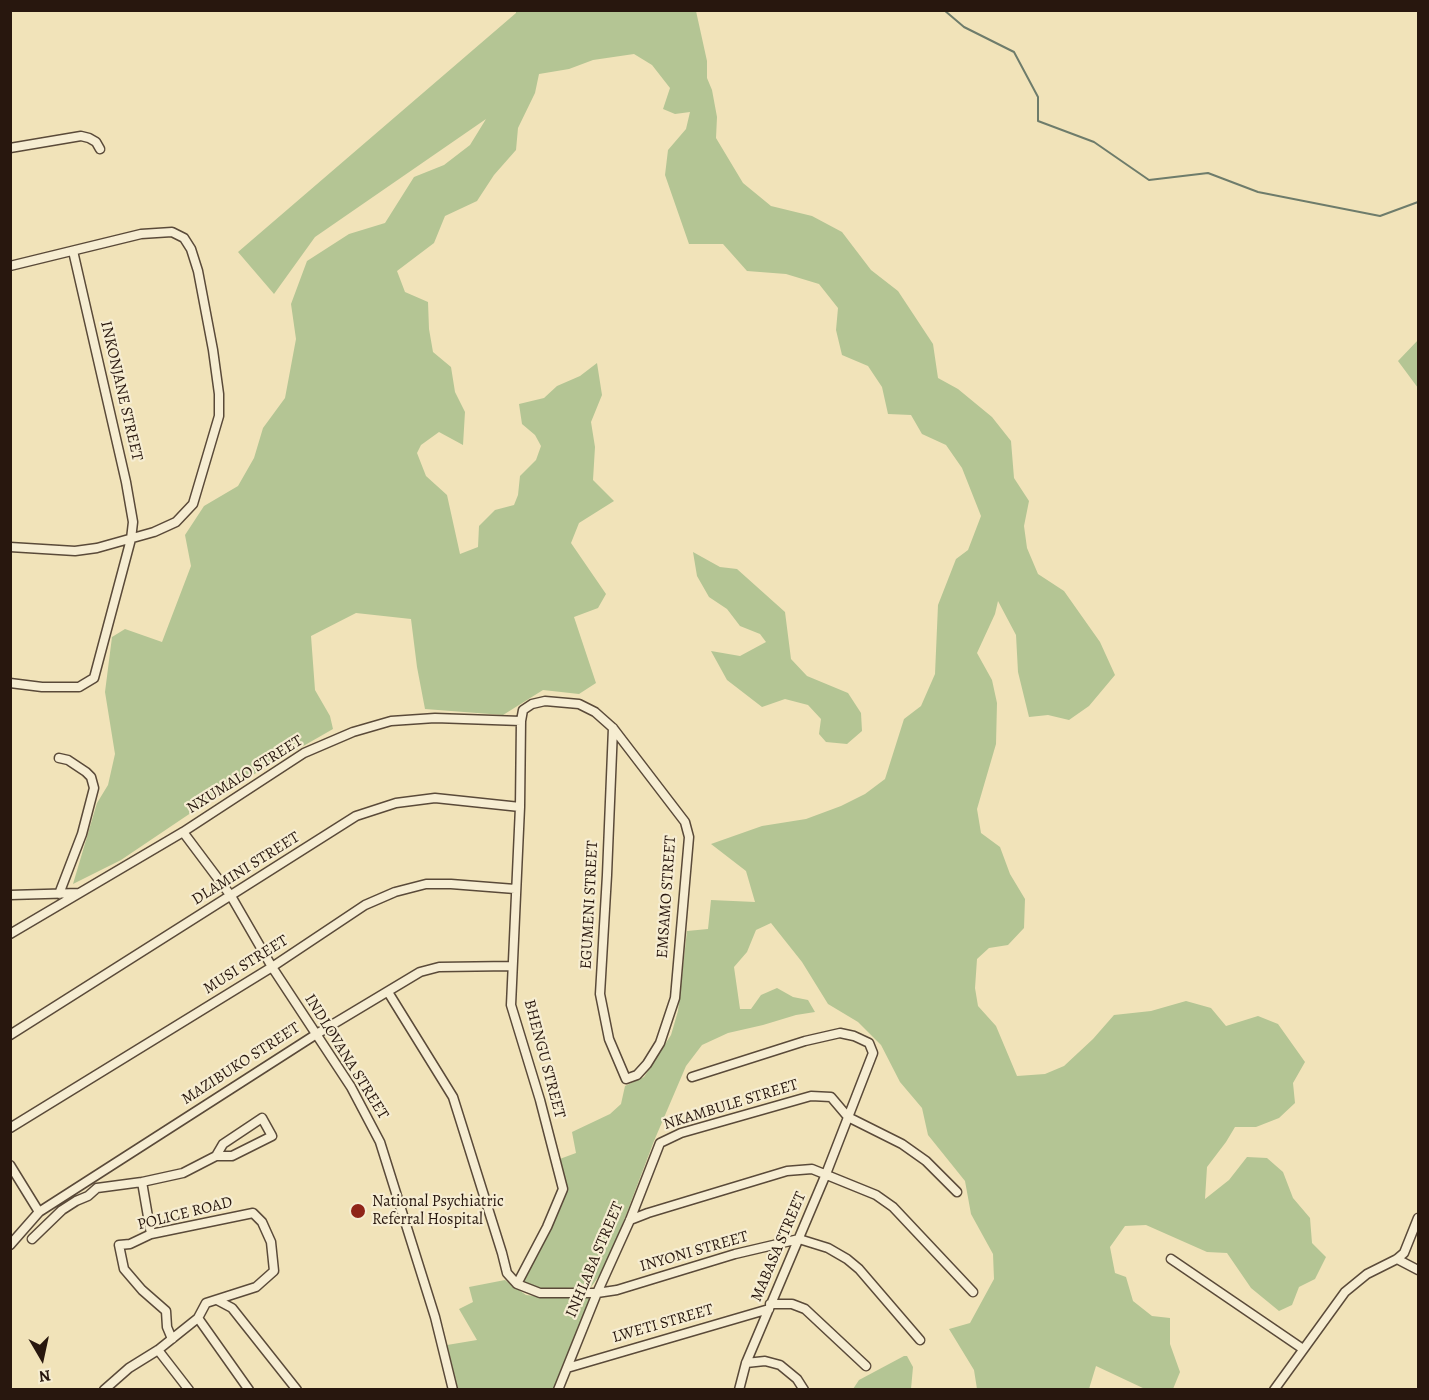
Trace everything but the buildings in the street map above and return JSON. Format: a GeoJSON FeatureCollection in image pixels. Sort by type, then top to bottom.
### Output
{"type":"FeatureCollection","features":[{"type":"Feature","properties":{"kind":"street"},"geometry":{"type":"LineString","coordinates":[[10,148],[81,136],[96,142],[100,149]]}},
{"type":"Feature","properties":{"kind":"street"},"geometry":{"type":"LineString","coordinates":[[10,266],[141,234],[172,232],[184,238],[191,249],[198,271],[219,394],[219,416],[193,504],[176,522],[154,532],[97,548],[75,551],[10,547]]}},
{"type":"Feature","properties":{"kind":"street","name":"INKONJANE STREET"},"geometry":{"type":"LineString","coordinates":[[10,684],[79,687],[94,678],[132,539],[133,522],[126,482],[73,251]]}},
{"type":"Feature","properties":{"kind":"street","name":"EMSAMO STREET"},"geometry":{"type":"LineString","coordinates":[[521,721],[523,710],[532,704],[545,701],[579,704],[594,712],[613,728],[685,822],[689,837],[675,999],[660,1043],[637,1075],[626,1079]]}},
{"type":"Feature","properties":{"kind":"street","name":"NXUMALO STREET"},"geometry":{"type":"LineString","coordinates":[[10,934],[183,832],[304,753],[353,732],[391,722],[435,718],[521,721]]}},
{"type":"Feature","properties":{"kind":"street","name":"BHENGU STREET"},"geometry":{"type":"LineString","coordinates":[[517,1284],[547,1227],[563,1189],[540,1100],[511,1005],[520,807],[521,721]]}},
{"type":"Feature","properties":{"kind":"street","name":"EGUMENI STREET"},"geometry":{"type":"LineString","coordinates":[[613,728],[608,874],[600,994],[609,1039],[626,1079]]}},
{"type":"Feature","properties":{"kind":"street"},"geometry":{"type":"LineString","coordinates":[[59,758],[68,760],[86,772],[91,777],[94,788],[82,834],[59,894]]}},
{"type":"Feature","properties":{"kind":"street","name":"DLAMINI STREET"},"geometry":{"type":"LineString","coordinates":[[10,1035],[356,816],[396,803],[435,798],[520,807]]}},
{"type":"Feature","properties":{"kind":"street","name":"INDLOVANA STREET"},"geometry":{"type":"LineString","coordinates":[[183,832],[231,896],[272,967],[351,1088],[380,1142],[435,1317],[453,1389]]}},
{"type":"Feature","properties":{"kind":"street","name":"MUSI STREET"},"geometry":{"type":"LineString","coordinates":[[10,1128],[272,967],[365,905],[394,892],[426,884],[515,889]]}},
{"type":"Feature","properties":{"kind":"street"},"geometry":{"type":"LineString","coordinates":[[10,895],[82,893]]}},
{"type":"Feature","properties":{"kind":"street","name":"MAZIBUKO STREET"},"geometry":{"type":"LineString","coordinates":[[10,1245],[39,1212],[315,1035],[420,972],[439,967],[512,966]]}},
{"type":"Feature","properties":{"kind":"street"},"geometry":{"type":"LineString","coordinates":[[388,992],[453,1097],[507,1273],[517,1284]]}},
{"type":"Feature","properties":{"kind":"street","name":"MABASA STREET"},"geometry":{"type":"LineString","coordinates":[[692,1077],[805,1041],[840,1033],[869,1043],[873,1053],[826,1174],[746,1363],[739,1389]]}},
{"type":"Feature","properties":{"kind":"street","name":"NKAMBULE STREET"},"geometry":{"type":"LineString","coordinates":[[660,1143],[681,1133],[811,1096],[831,1097],[848,1116],[902,1144],[926,1161],[957,1192]]}},
{"type":"Feature","properties":{"kind":"street"},"geometry":{"type":"LineString","coordinates":[[32,1239],[62,1210],[88,1196],[97,1188],[142,1182],[183,1173],[216,1156],[232,1156],[272,1136],[262,1119],[223,1144],[216,1156]]}},
{"type":"Feature","properties":{"kind":"street"},"geometry":{"type":"LineString","coordinates":[[234,1136],[243,1151]]}},
{"type":"Feature","properties":{"kind":"street","name":"INHLABA STREET"},"geometry":{"type":"LineString","coordinates":[[558,1389],[660,1143]]}},
{"type":"Feature","properties":{"kind":"street"},"geometry":{"type":"LineString","coordinates":[[10,1165],[39,1212]]}},
{"type":"Feature","properties":{"kind":"street"},"geometry":{"type":"LineString","coordinates":[[630,1220],[787,1171],[812,1169],[876,1195],[893,1207],[973,1292]]}},
{"type":"Feature","properties":{"kind":"street"},"geometry":{"type":"LineString","coordinates":[[142,1182],[151,1234]]}},
{"type":"Feature","properties":{"kind":"street","name":"POLICE ROAD"},"geometry":{"type":"LineString","coordinates":[[104,1389],[129,1368],[158,1350],[172,1339],[198,1318],[206,1303],[256,1287],[274,1271],[271,1242],[262,1222],[253,1213],[151,1234],[130,1244],[119,1245],[124,1269],[137,1285],[166,1311],[167,1327],[172,1339]]}},
{"type":"Feature","properties":{"kind":"street"},"geometry":{"type":"LineString","coordinates":[[1274,1389],[1345,1292],[1367,1274],[1404,1253],[1419,1218]]}},
{"type":"Feature","properties":{"kind":"street"},"geometry":{"type":"LineString","coordinates":[[799,1239],[828,1248],[847,1258],[920,1340]]}},
{"type":"Feature","properties":{"kind":"street","name":"INYONI STREET"},"geometry":{"type":"LineString","coordinates":[[517,1284],[540,1293],[597,1293],[617,1290],[735,1254],[799,1239]]}},
{"type":"Feature","properties":{"kind":"street"},"geometry":{"type":"LineString","coordinates":[[1171,1259],[1303,1349]]}},
{"type":"Feature","properties":{"kind":"street"},"geometry":{"type":"LineString","coordinates":[[1397,1259],[1419,1270]]}},
{"type":"Feature","properties":{"kind":"street"},"geometry":{"type":"LineString","coordinates":[[218,1300],[232,1308],[297,1389]]}},
{"type":"Feature","properties":{"kind":"street"},"geometry":{"type":"LineString","coordinates":[[770,1306],[792,1304],[805,1309],[866,1366]]}},
{"type":"Feature","properties":{"kind":"street","name":"LWETI STREET"},"geometry":{"type":"LineString","coordinates":[[567,1368],[770,1306]]}},
{"type":"Feature","properties":{"kind":"street"},"geometry":{"type":"LineString","coordinates":[[198,1318],[249,1389]]}},
{"type":"Feature","properties":{"kind":"street"},"geometry":{"type":"LineString","coordinates":[[158,1350],[189,1389]]}},
{"type":"Feature","properties":{"kind":"street"},"geometry":{"type":"LineString","coordinates":[[746,1363],[765,1361],[780,1365],[797,1378],[804,1389]]}},
{"type":"Feature","properties":{"kind":"green space"},"geometry":{"type":"Polygon","coordinates":[[[516,11],[696,11],[707,61],[707,78],[712,90],[717,117],[716,138],[743,183],[771,206],[812,216],[842,232],[871,270],[898,291],[933,344],[938,378],[958,389],[992,417],[1011,441],[1014,478],[1029,501],[1024,526],[1027,548],[1038,574],[1064,591],[1100,642],[1115,675],[1089,706],[1069,720],[1048,715],[1029,717],[1018,672],[1016,635],[998,601],[995,614],[977,653],[992,680],[997,703],[996,744],[977,809],[981,833],[1000,847],[1010,874],[1025,899],[1024,928],[1008,945],[989,948],[977,959],[975,988],[978,1006],[996,1026],[1017,1076],[1045,1074],[1064,1066],[1093,1039],[1114,1015],[1151,1011],[1186,1001],[1211,1008],[1226,1026],[1258,1016],[1278,1024],[1305,1062],[1293,1083],[1295,1103],[1279,1118],[1256,1127],[1235,1127],[1207,1167],[1205,1199],[1229,1180],[1247,1157],[1267,1158],[1283,1172],[1293,1198],[1310,1218],[1312,1243],[1326,1257],[1315,1279],[1299,1287],[1292,1305],[1279,1311],[1251,1288],[1227,1253],[1207,1252],[1146,1225],[1125,1226],[1110,1247],[1115,1273],[1126,1277],[1133,1301],[1152,1316],[1170,1318],[1170,1344],[1180,1372],[1173,1389],[1145,1389],[1096,1366],[1089,1389],[977,1389],[974,1370],[949,1329],[970,1323],[994,1279],[993,1254],[971,1214],[965,1181],[928,1135],[922,1108],[900,1082],[881,1045],[858,1022],[828,1004],[802,962],[771,923],[756,930],[747,952],[734,967],[740,1009],[751,1009],[761,995],[777,988],[793,997],[808,1000],[815,1012],[728,1033],[702,1045],[686,1066],[654,1141],[607,1265],[591,1287],[540,1289],[520,1283],[562,1205],[566,1189],[557,1160],[576,1153],[572,1132],[610,1114],[621,1104],[625,1086],[644,1077],[671,1035],[678,1011],[687,931],[708,929],[711,900],[755,902],[746,871],[711,844],[762,826],[806,819],[841,806],[865,794],[885,779],[904,719],[921,706],[935,674],[938,605],[956,559],[968,550],[981,516],[962,468],[946,445],[922,434],[911,415],[888,414],[882,387],[868,366],[842,355],[836,330],[838,308],[819,284],[786,274],[747,271],[723,244],[689,244],[665,175],[668,150],[686,129],[690,112],[675,114],[663,109],[670,88],[652,65],[634,54],[593,60],[569,69],[539,74],[535,93],[518,128],[516,150],[494,175],[477,201],[445,216],[434,243],[397,271],[405,292],[428,302],[433,352],[451,367],[455,392],[465,412],[463,445],[439,432],[421,445],[417,453],[426,476],[447,495],[460,554],[478,547],[479,526],[495,510],[514,505],[518,495],[520,476],[536,460],[541,446],[535,435],[522,424],[519,404],[544,398],[557,386],[580,376],[597,363],[602,395],[591,422],[595,447],[593,480],[614,501],[579,523],[571,543],[606,594],[598,608],[574,617],[596,683],[579,694],[543,690],[503,715],[425,709],[411,619],[356,613],[311,636],[315,690],[330,716],[333,729],[216,796],[121,860],[73,884],[97,803],[108,785],[115,754],[105,692],[112,637],[125,629],[162,642],[191,566],[185,535],[204,506],[238,486],[254,458],[263,428],[285,398],[296,339],[291,304],[307,261],[349,234],[385,223],[414,177],[444,165],[470,145],[486,119],[315,237],[274,294],[238,252],[516,11]]]}},
{"type":"Feature","properties":{"kind":"green space"},"geometry":{"type":"Polygon","coordinates":[[[1418,340],[1418,388],[1398,361],[1418,340]]]}},
{"type":"Feature","properties":{"kind":"green space"},"geometry":{"type":"Polygon","coordinates":[[[693,552],[720,567],[737,569],[785,612],[791,659],[807,676],[848,693],[861,713],[862,731],[847,744],[826,742],[819,734],[821,719],[808,705],[785,699],[762,707],[727,680],[711,651],[740,656],[766,642],[760,634],[740,626],[727,609],[709,597],[697,576],[693,552]]]}},
{"type":"Feature","properties":{"kind":"green space"},"geometry":{"type":"Polygon","coordinates":[[[505,1280],[526,1295],[553,1298],[593,1296],[556,1389],[458,1389],[447,1345],[477,1340],[459,1309],[473,1302],[469,1287],[505,1280]]]}},
{"type":"Feature","properties":{"kind":"green space"},"geometry":{"type":"Polygon","coordinates":[[[907,1356],[913,1367],[911,1389],[853,1389],[859,1380],[907,1356]]]}},
{"type":"Feature","properties":{"kind":"waterway"},"geometry":{"type":"LineString","coordinates":[[944,10],[964,27],[1014,52],[1038,97],[1038,121],[1094,142],[1149,180],[1208,173],[1258,192],[1380,216],[1418,202]]}},
{"type":"Feature","properties":{"kind":"place","name":"National Psychiatric Referral Hospital"},"geometry":{"type":"Point","coordinates":[358,1211]}}]}
